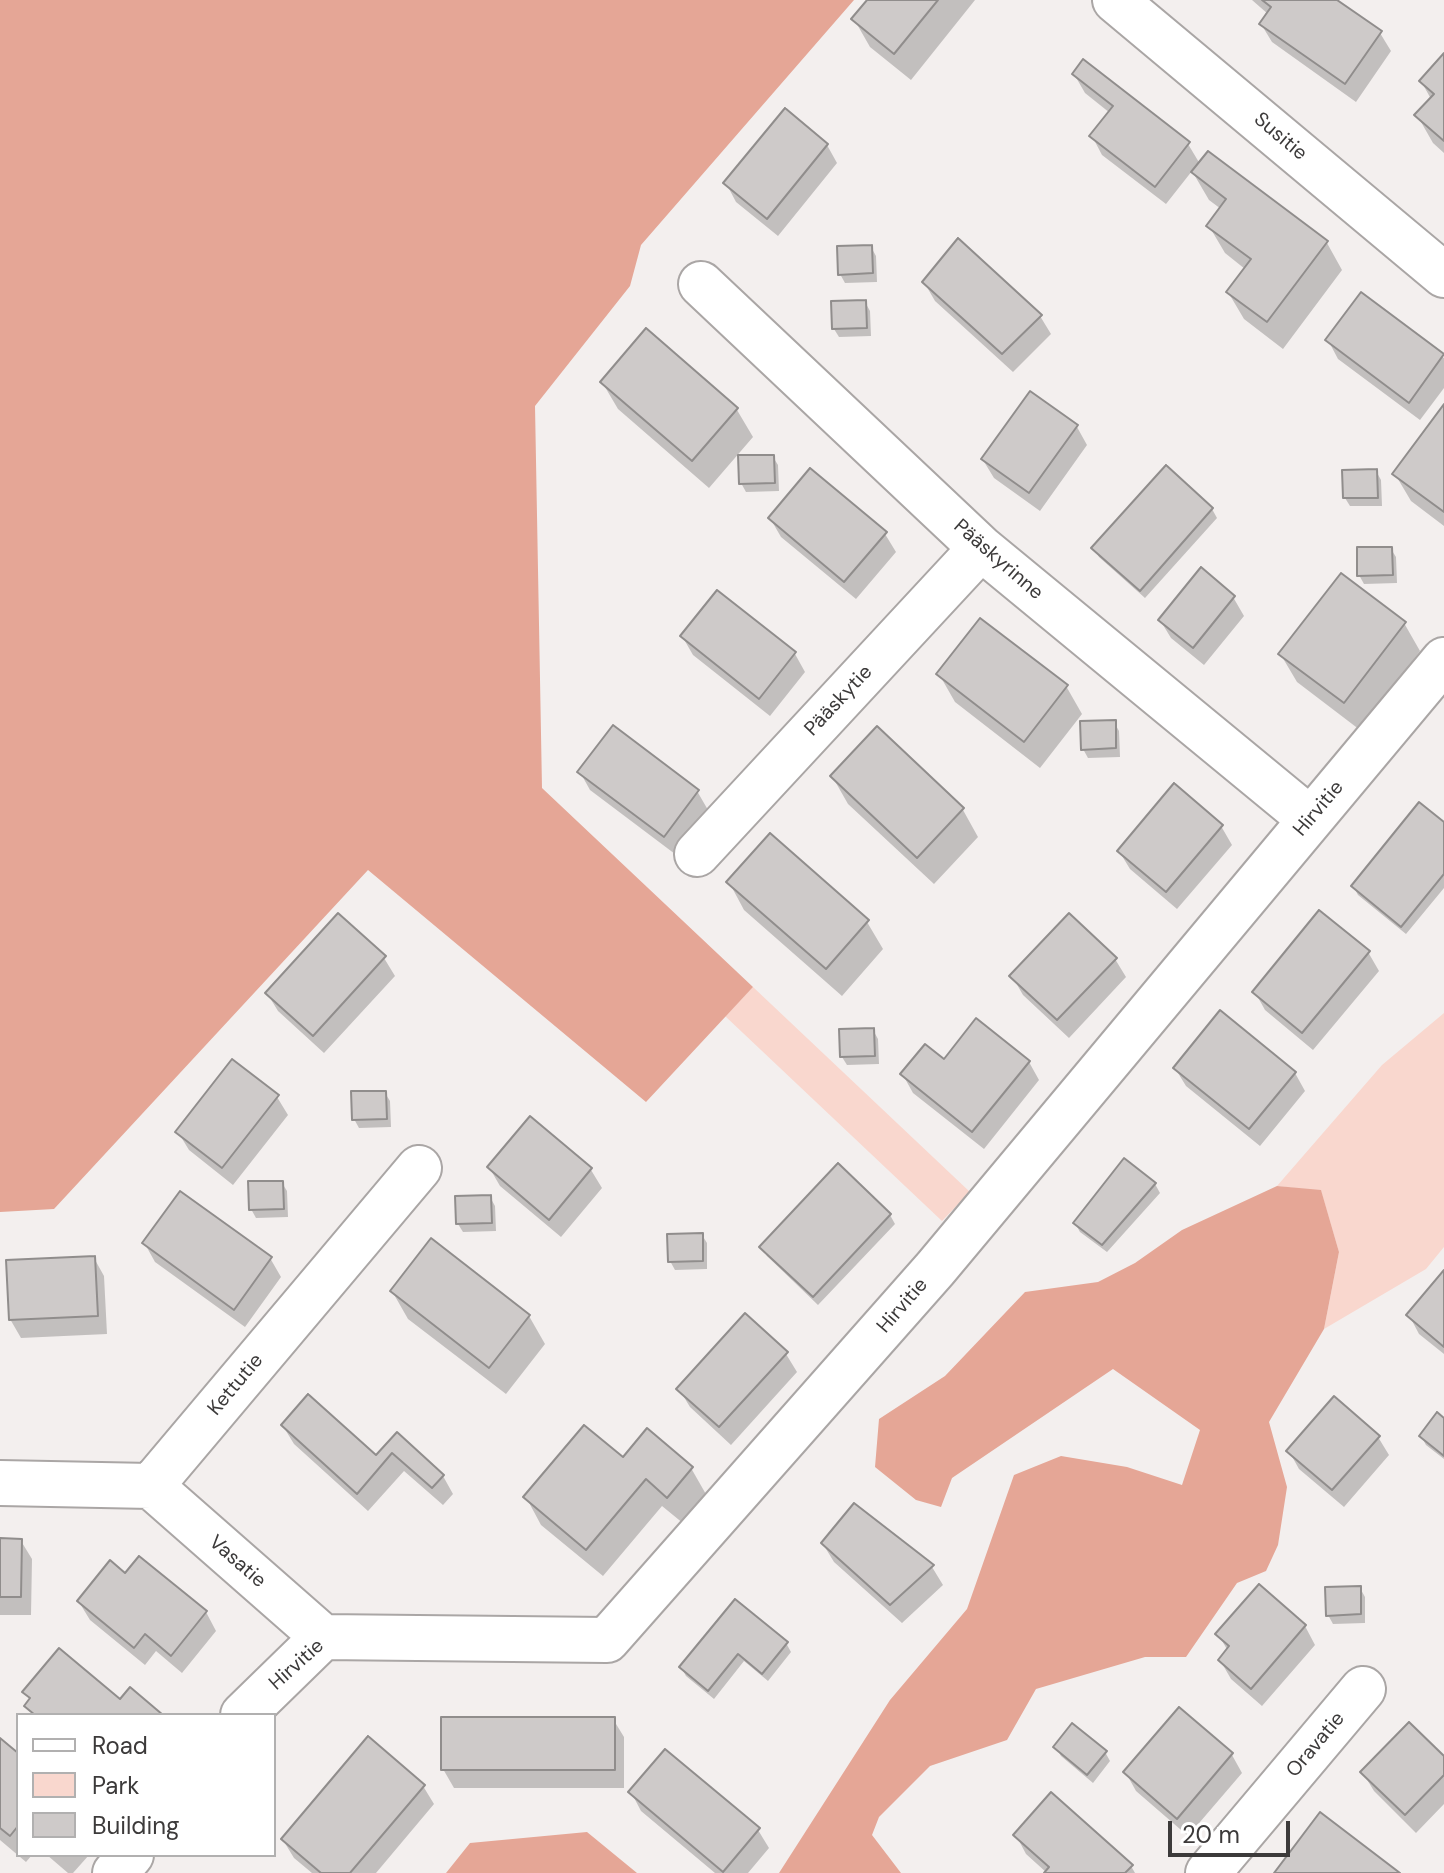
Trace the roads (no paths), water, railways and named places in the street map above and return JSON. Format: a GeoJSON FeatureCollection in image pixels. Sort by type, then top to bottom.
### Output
{"type":"FeatureCollection","features":[{"type":"Feature","properties":{"kind":"street","name":"Susitie"},"geometry":{"type":"LineString","coordinates":[[1115,0],[1444,275]]}},
{"type":"Feature","properties":{"kind":"street","name":"Pääskyrinne"},"geometry":{"type":"LineString","coordinates":[[701,284],[981,548],[1310,819]]}},
{"type":"Feature","properties":{"kind":"street","name":"Pääskytie"},"geometry":{"type":"LineString","coordinates":[[697,854],[981,548]]}},
{"type":"Feature","properties":{"kind":"street","name":"Hirvitie"},"geometry":{"type":"LineString","coordinates":[[245,1713],[323,1637],[607,1640],[935,1269],[1444,660]]}},
{"type":"Feature","properties":{"kind":"street","name":"Kettutie"},"geometry":{"type":"LineString","coordinates":[[151,1486],[419,1168]]}},
{"type":"Feature","properties":{"kind":"street"},"geometry":{"type":"LineString","coordinates":[[0,1483],[151,1486]]}},
{"type":"Feature","properties":{"kind":"street","name":"Vasatie"},"geometry":{"type":"LineString","coordinates":[[151,1486],[323,1637]]}},
{"type":"Feature","properties":{"kind":"street","name":"Oravatie"},"geometry":{"type":"LineString","coordinates":[[1208,1873],[1363,1689]]}},
{"type":"Feature","properties":{"kind":"street"},"geometry":{"type":"LineString","coordinates":[[115,1873],[129,1857]]}}]}
